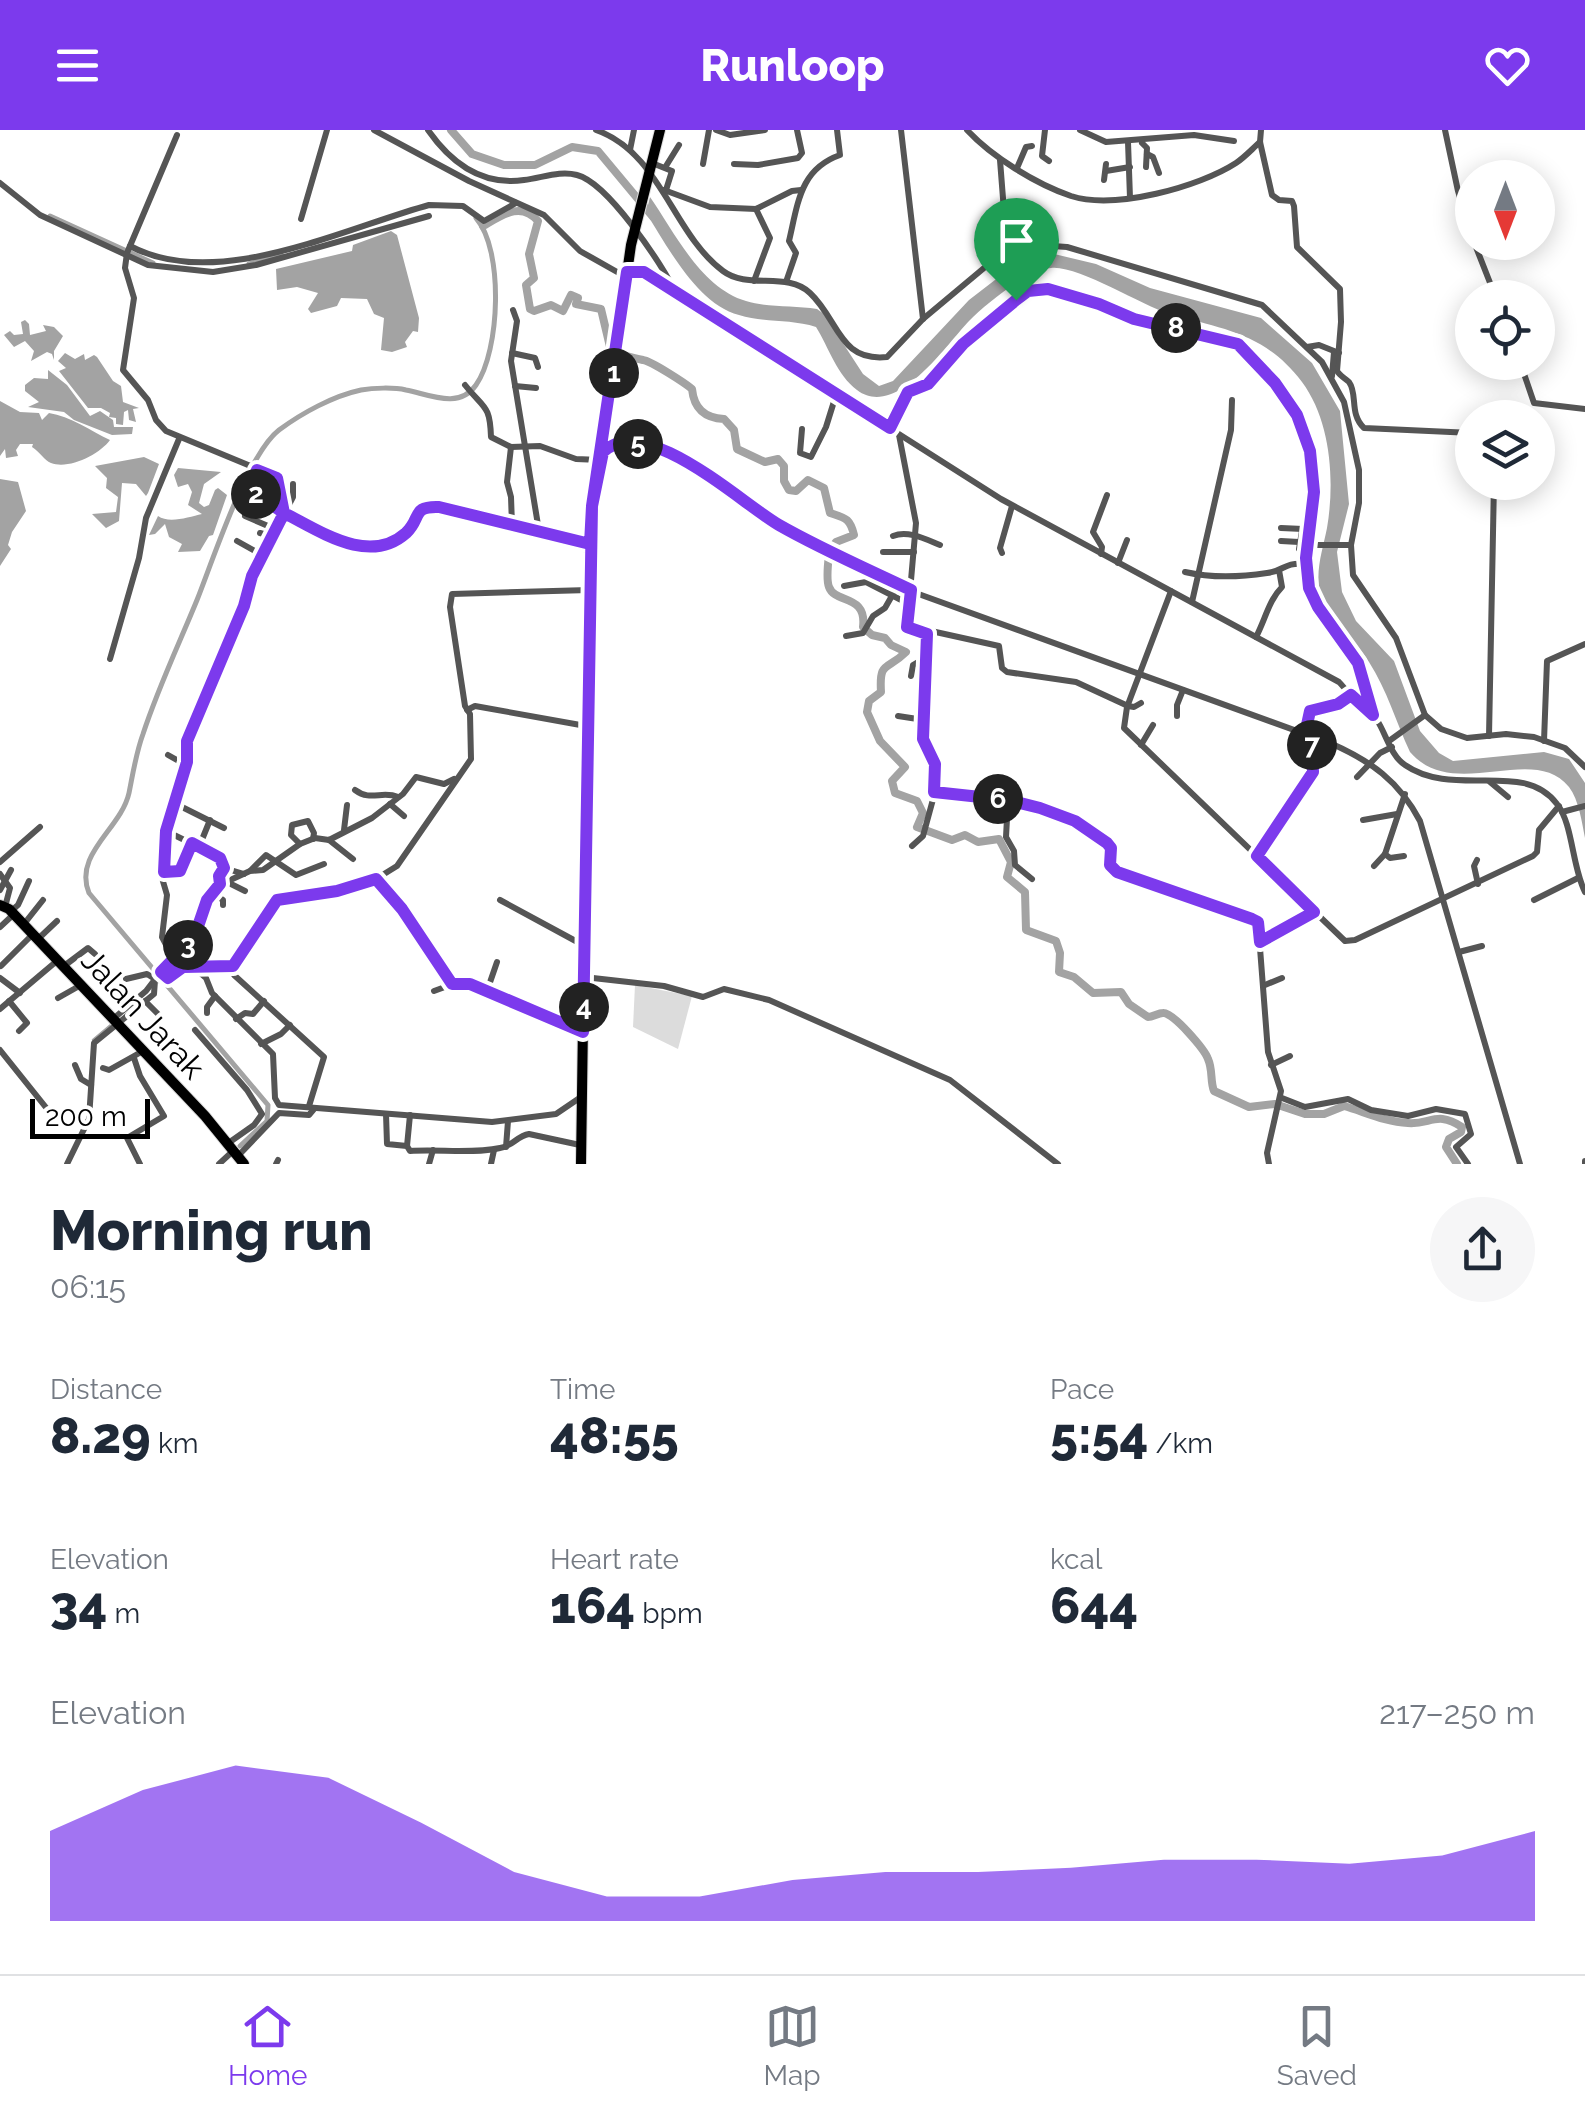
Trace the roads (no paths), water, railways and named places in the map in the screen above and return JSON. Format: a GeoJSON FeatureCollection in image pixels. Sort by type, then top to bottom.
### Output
{"type":"FeatureCollection","features":[{"type":"Feature","properties":{"kind":"main road"},"geometry":{"type":"LineString","coordinates":[[581,1164],[590,544],[627,274],[660,130]]}},
{"type":"Feature","properties":{"kind":"main road"},"geometry":{"type":"LineString","coordinates":[[600,460],[609,446],[626,442]]}},
{"type":"Feature","properties":{"kind":"main road","name":"Jalan Jarak"},"geometry":{"type":"LineString","coordinates":[[8,909],[117,1019],[138,1054],[235,1154]]}},
{"type":"Feature","properties":{"kind":"street"},"geometry":{"type":"LineString","coordinates":[[301,220],[327,130]]}},
{"type":"Feature","properties":{"kind":"street"},"geometry":{"type":"LineString","coordinates":[[374,130],[544,215],[580,251],[627,274],[644,272],[1012,506],[1339,682],[1373,715],[1402,763],[1453,781],[1520,780],[1534,786],[1563,810],[1578,878],[1585,892]]}},
{"type":"Feature","properties":{"kind":"street"},"geometry":{"type":"LineString","coordinates":[[428,130],[448,156],[486,178],[523,180],[562,173],[589,179],[636,227],[676,292]]}},
{"type":"Feature","properties":{"kind":"street"},"geometry":{"type":"LineString","coordinates":[[596,130],[617,140],[650,173],[709,258],[724,272],[738,279],[786,282],[811,294],[848,347],[864,358],[887,357],[923,319],[996,258],[1032,243],[1067,247],[1254,302],[1270,312],[1332,377],[1351,420],[1360,504],[1348,545],[1351,564],[1357,585],[1396,638],[1424,716],[1453,735],[1520,735],[1544,741],[1566,748],[1585,767]]}},
{"type":"Feature","properties":{"kind":"street"},"geometry":{"type":"LineString","coordinates":[[630,152],[634,130]]}},
{"type":"Feature","properties":{"kind":"street"},"geometry":{"type":"LineString","coordinates":[[703,164],[713,130],[730,135],[764,130]]}},
{"type":"Feature","properties":{"kind":"street"},"geometry":{"type":"LineString","coordinates":[[734,164],[798,158],[802,153],[797,130]]}},
{"type":"Feature","properties":{"kind":"street"},"geometry":{"type":"LineString","coordinates":[[786,282],[796,253],[789,241],[801,190],[821,161],[840,155],[837,130]]}},
{"type":"Feature","properties":{"kind":"street"},"geometry":{"type":"LineString","coordinates":[[901,130],[923,319]]}},
{"type":"Feature","properties":{"kind":"street"},"geometry":{"type":"LineString","coordinates":[[967,130],[1000,160],[1072,196],[1130,198],[1173,189],[1226,168],[1260,142]]}},
{"type":"Feature","properties":{"kind":"street"},"geometry":{"type":"LineString","coordinates":[[1045,130],[1042,156],[1048,160]]}},
{"type":"Feature","properties":{"kind":"street"},"geometry":{"type":"LineString","coordinates":[[1080,130],[1106,142],[1194,135],[1234,142]]}},
{"type":"Feature","properties":{"kind":"street"},"geometry":{"type":"LineString","coordinates":[[1260,130],[1272,195],[1292,201],[1300,251],[1340,289],[1337,371],[1350,384],[1361,428],[1455,432]]}},
{"type":"Feature","properties":{"kind":"street"},"geometry":{"type":"LineString","coordinates":[[1445,130],[1455,178]]}},
{"type":"Feature","properties":{"kind":"street"},"geometry":{"type":"LineString","coordinates":[[177,135],[128,250],[126,268],[134,298],[123,370],[148,400],[156,420],[179,439],[277,478],[284,513]]}},
{"type":"Feature","properties":{"kind":"street"},"geometry":{"type":"LineString","coordinates":[[1128,142],[1130,198]]}},
{"type":"Feature","properties":{"kind":"street"},"geometry":{"type":"LineString","coordinates":[[1141,142],[1159,172]]}},
{"type":"Feature","properties":{"kind":"street"},"geometry":{"type":"LineString","coordinates":[[650,173],[666,166],[679,145]]}},
{"type":"Feature","properties":{"kind":"street"},"geometry":{"type":"LineString","coordinates":[[1017,168],[1026,147],[1032,146]]}},
{"type":"Feature","properties":{"kind":"street"},"geometry":{"type":"LineString","coordinates":[[1146,167],[1148,154]]}},
{"type":"Feature","properties":{"kind":"street"},"geometry":{"type":"LineString","coordinates":[[1000,160],[1005,224],[998,237],[1015,247]]}},
{"type":"Feature","properties":{"kind":"street"},"geometry":{"type":"LineString","coordinates":[[664,190],[672,171],[666,166]]}},
{"type":"Feature","properties":{"kind":"street"},"geometry":{"type":"LineString","coordinates":[[1105,171],[1130,168]]}},
{"type":"Feature","properties":{"kind":"street"},"geometry":{"type":"LineString","coordinates":[[0,183],[40,214],[128,250],[225,264],[429,204],[463,206],[484,221],[516,203]]}},
{"type":"Feature","properties":{"kind":"street"},"geometry":{"type":"LineString","coordinates":[[664,190],[710,208],[756,209],[792,190],[801,190]]}},
{"type":"Feature","properties":{"kind":"street"},"geometry":{"type":"LineString","coordinates":[[754,280],[770,238],[756,209]]}},
{"type":"Feature","properties":{"kind":"street"},"geometry":{"type":"LineString","coordinates":[[128,250],[148,265],[225,272],[429,216]]}},
{"type":"Feature","properties":{"kind":"street"},"geometry":{"type":"LineString","coordinates":[[890,428],[908,392],[928,384],[963,344],[1022,295],[1041,289],[1113,308],[1134,319],[1244,347],[1288,398],[1305,432],[1314,492],[1304,546],[1309,588],[1358,663],[1373,715]]}},
{"type":"Feature","properties":{"kind":"street"},"geometry":{"type":"LineString","coordinates":[[513,310],[517,322],[511,353],[538,531]]}},
{"type":"Feature","properties":{"kind":"street"},"geometry":{"type":"LineString","coordinates":[[1307,347],[1337,352]]}},
{"type":"Feature","properties":{"kind":"street"},"geometry":{"type":"LineString","coordinates":[[1332,377],[1337,352]]}},
{"type":"Feature","properties":{"kind":"street"},"geometry":{"type":"LineString","coordinates":[[511,353],[535,358],[538,366]]}},
{"type":"Feature","properties":{"kind":"street"},"geometry":{"type":"LineString","coordinates":[[1526,380],[1534,403],[1585,409]]}},
{"type":"Feature","properties":{"kind":"street"},"geometry":{"type":"LineString","coordinates":[[515,386],[536,388]]}},
{"type":"Feature","properties":{"kind":"street"},"geometry":{"type":"LineString","coordinates":[[470,391],[487,405],[492,419],[491,437],[510,447],[550,448],[576,459],[600,460]]}},
{"type":"Feature","properties":{"kind":"street"},"geometry":{"type":"LineString","coordinates":[[802,429],[800,453],[811,458],[836,395]]}},
{"type":"Feature","properties":{"kind":"street"},"geometry":{"type":"LineString","coordinates":[[1192,602],[1231,430],[1232,400]]}},
{"type":"Feature","properties":{"kind":"street"},"geometry":{"type":"LineString","coordinates":[[606,422],[626,442]]}},
{"type":"Feature","properties":{"kind":"street"},"geometry":{"type":"LineString","coordinates":[[899,435],[916,535],[906,626]]}},
{"type":"Feature","properties":{"kind":"street"},"geometry":{"type":"LineString","coordinates":[[603,438],[674,455],[778,525],[911,590],[1309,736],[1369,762],[1405,794],[1420,821],[1520,1164]]}},
{"type":"Feature","properties":{"kind":"street"},"geometry":{"type":"LineString","coordinates":[[110,660],[139,558],[146,518],[179,439]]}},
{"type":"Feature","properties":{"kind":"street"},"geometry":{"type":"LineString","coordinates":[[510,447],[507,482],[512,497],[512,525]]}},
{"type":"Feature","properties":{"kind":"street"},"geometry":{"type":"LineString","coordinates":[[256,469],[250,490],[284,513],[338,540],[374,549],[403,535],[426,506],[590,544]]}},
{"type":"Feature","properties":{"kind":"street"},"geometry":{"type":"LineString","coordinates":[[174,958],[162,938],[167,895],[162,878],[166,831],[186,765],[187,741],[244,606],[247,577],[293,497],[294,484]]}},
{"type":"Feature","properties":{"kind":"street"},"geometry":{"type":"LineString","coordinates":[[1102,554],[1093,532],[1107,494]]}},
{"type":"Feature","properties":{"kind":"street"},"geometry":{"type":"LineString","coordinates":[[1489,736],[1494,500]]}},
{"type":"Feature","properties":{"kind":"street"},"geometry":{"type":"LineString","coordinates":[[1002,553],[1012,506]]}},
{"type":"Feature","properties":{"kind":"street"},"geometry":{"type":"LineString","coordinates":[[245,516],[273,532]]}},
{"type":"Feature","properties":{"kind":"street"},"geometry":{"type":"LineString","coordinates":[[1282,528],[1307,529]]}},
{"type":"Feature","properties":{"kind":"street"},"geometry":{"type":"LineString","coordinates":[[260,533],[273,532]]}},
{"type":"Feature","properties":{"kind":"street"},"geometry":{"type":"LineString","coordinates":[[893,536],[916,535],[940,545]]}},
{"type":"Feature","properties":{"kind":"street"},"geometry":{"type":"LineString","coordinates":[[1118,563],[1127,540]]}},
{"type":"Feature","properties":{"kind":"street"},"geometry":{"type":"LineString","coordinates":[[1281,541],[1304,546],[1348,545]]}},
{"type":"Feature","properties":{"kind":"street"},"geometry":{"type":"LineString","coordinates":[[236,542],[262,556]]}},
{"type":"Feature","properties":{"kind":"street"},"geometry":{"type":"LineString","coordinates":[[883,552],[914,552]]}},
{"type":"Feature","properties":{"kind":"street"},"geometry":{"type":"LineString","coordinates":[[1185,572],[1199,576],[1306,564]]}},
{"type":"Feature","properties":{"kind":"street"},"geometry":{"type":"LineString","coordinates":[[1256,637],[1273,595],[1282,586],[1279,570]]}},
{"type":"Feature","properties":{"kind":"street"},"geometry":{"type":"LineString","coordinates":[[844,586],[866,582],[909,604]]}},
{"type":"Feature","properties":{"kind":"street"},"geometry":{"type":"LineString","coordinates":[[219,1164],[280,1113],[309,1115],[324,1057],[234,975],[233,966],[277,900],[337,891],[376,879],[397,866],[471,759],[468,709],[450,607],[452,594],[589,590]]}},
{"type":"Feature","properties":{"kind":"street"},"geometry":{"type":"LineString","coordinates":[[1170,591],[1122,725],[1314,912],[1350,942],[1533,856],[1539,830],[1563,810],[1585,806]]}},
{"type":"Feature","properties":{"kind":"street"},"geometry":{"type":"LineString","coordinates":[[846,636],[866,629],[872,616],[885,608],[893,594]]}},
{"type":"Feature","properties":{"kind":"street"},"geometry":{"type":"LineString","coordinates":[[906,626],[927,634],[924,745],[935,764],[928,824],[923,836],[912,846]]}},
{"type":"Feature","properties":{"kind":"street"},"geometry":{"type":"LineString","coordinates":[[906,626],[1001,648],[1004,670],[1076,682],[1128,706],[1141,703]]}},
{"type":"Feature","properties":{"kind":"street"},"geometry":{"type":"LineString","coordinates":[[1544,741],[1546,661],[1585,644]]}},
{"type":"Feature","properties":{"kind":"street"},"geometry":{"type":"LineString","coordinates":[[910,676],[914,665],[926,658]]}},
{"type":"Feature","properties":{"kind":"street"},"geometry":{"type":"LineString","coordinates":[[1177,716],[1176,705],[1183,690]]}},
{"type":"Feature","properties":{"kind":"street"},"geometry":{"type":"LineString","coordinates":[[1257,856],[1313,772],[1310,711],[1338,704],[1351,695]]}},
{"type":"Feature","properties":{"kind":"street"},"geometry":{"type":"LineString","coordinates":[[468,709],[475,706],[587,726]]}},
{"type":"Feature","properties":{"kind":"street"},"geometry":{"type":"LineString","coordinates":[[274,862],[300,844],[329,840],[372,818],[398,798],[416,777],[451,783],[466,760],[468,709]]}},
{"type":"Feature","properties":{"kind":"street"},"geometry":{"type":"LineString","coordinates":[[898,716],[924,720]]}},
{"type":"Feature","properties":{"kind":"street"},"geometry":{"type":"LineString","coordinates":[[1357,776],[1424,716]]}},
{"type":"Feature","properties":{"kind":"street"},"geometry":{"type":"LineString","coordinates":[[1141,744],[1153,725]]}},
{"type":"Feature","properties":{"kind":"street"},"geometry":{"type":"LineString","coordinates":[[168,755],[186,765]]}},
{"type":"Feature","properties":{"kind":"street"},"geometry":{"type":"LineString","coordinates":[[1490,782],[1508,797]]}},
{"type":"Feature","properties":{"kind":"street"},"geometry":{"type":"LineString","coordinates":[[355,790],[373,798],[390,794],[398,798]]}},
{"type":"Feature","properties":{"kind":"street"},"geometry":{"type":"LineString","coordinates":[[934,792],[1008,800],[1075,821],[1107,843],[1111,848],[1110,865],[1117,872],[1258,922],[1272,1065],[1281,1100],[1268,1153],[1269,1164]]}},
{"type":"Feature","properties":{"kind":"street"},"geometry":{"type":"LineString","coordinates":[[1374,866],[1386,854],[1405,794]]}},
{"type":"Feature","properties":{"kind":"street"},"geometry":{"type":"LineString","coordinates":[[988,798],[993,802],[992,812]]}},
{"type":"Feature","properties":{"kind":"street"},"geometry":{"type":"LineString","coordinates":[[1008,800],[1006,837],[1016,866],[1032,879]]}},
{"type":"Feature","properties":{"kind":"street"},"geometry":{"type":"LineString","coordinates":[[174,802],[224,828]]}},
{"type":"Feature","properties":{"kind":"street"},"geometry":{"type":"LineString","coordinates":[[390,804],[404,816]]}},
{"type":"Feature","properties":{"kind":"street"},"geometry":{"type":"LineString","coordinates":[[344,830],[347,805]]}},
{"type":"Feature","properties":{"kind":"street"},"geometry":{"type":"LineString","coordinates":[[1363,820],[1397,814]]}},
{"type":"Feature","properties":{"kind":"street"},"geometry":{"type":"LineString","coordinates":[[164,872],[180,871],[210,820]]}},
{"type":"Feature","properties":{"kind":"street"},"geometry":{"type":"LineString","coordinates":[[300,844],[292,835],[292,825],[297,822],[312,826],[313,840]]}},
{"type":"Feature","properties":{"kind":"street"},"geometry":{"type":"LineString","coordinates":[[0,862],[40,827]]}},
{"type":"Feature","properties":{"kind":"street"},"geometry":{"type":"LineString","coordinates":[[166,831],[220,858],[224,868]]}},
{"type":"Feature","properties":{"kind":"street"},"geometry":{"type":"LineString","coordinates":[[329,840],[353,859]]}},
{"type":"Feature","properties":{"kind":"street"},"geometry":{"type":"LineString","coordinates":[[1386,854],[1390,858],[1404,856]]}},
{"type":"Feature","properties":{"kind":"street"},"geometry":{"type":"LineString","coordinates":[[67,1164],[86,1127],[94,1043],[194,938],[212,892],[247,873],[262,856],[270,855],[296,876],[324,864]]}},
{"type":"Feature","properties":{"kind":"street"},"geometry":{"type":"LineString","coordinates":[[1477,860],[1474,866],[1478,884]]}},
{"type":"Feature","properties":{"kind":"street"},"geometry":{"type":"LineString","coordinates":[[224,868],[247,873]]}},
{"type":"Feature","properties":{"kind":"street"},"geometry":{"type":"LineString","coordinates":[[224,868],[219,876],[223,883],[245,891]]}},
{"type":"Feature","properties":{"kind":"street"},"geometry":{"type":"LineString","coordinates":[[0,890],[2,877],[11,870]]}},
{"type":"Feature","properties":{"kind":"street"},"geometry":{"type":"LineString","coordinates":[[0,927],[8,909],[10,888],[2,877]]}},
{"type":"Feature","properties":{"kind":"street"},"geometry":{"type":"LineString","coordinates":[[1534,900],[1578,878]]}},
{"type":"Feature","properties":{"kind":"street"},"geometry":{"type":"LineString","coordinates":[[376,879],[402,909],[452,984]]}},
{"type":"Feature","properties":{"kind":"street"},"geometry":{"type":"LineString","coordinates":[[8,909],[18,904],[29,881]]}},
{"type":"Feature","properties":{"kind":"street"},"geometry":{"type":"LineString","coordinates":[[212,892],[223,900],[222,906]]}},
{"type":"Feature","properties":{"kind":"street"},"geometry":{"type":"LineString","coordinates":[[24,924],[44,900]]}},
{"type":"Feature","properties":{"kind":"street"},"geometry":{"type":"LineString","coordinates":[[500,900],[584,946]]}},
{"type":"Feature","properties":{"kind":"street"},"geometry":{"type":"LineString","coordinates":[[1260,942],[1314,912]]}},
{"type":"Feature","properties":{"kind":"street"},"geometry":{"type":"LineString","coordinates":[[1,966],[57,920]]}},
{"type":"Feature","properties":{"kind":"street"},"geometry":{"type":"LineString","coordinates":[[1459,952],[1482,946]]}},
{"type":"Feature","properties":{"kind":"street"},"geometry":{"type":"LineString","coordinates":[[0,1010],[60,964],[88,948],[95,954]]}},
{"type":"Feature","properties":{"kind":"street"},"geometry":{"type":"LineString","coordinates":[[486,991],[497,962]]}},
{"type":"Feature","properties":{"kind":"street"},"geometry":{"type":"LineString","coordinates":[[126,979],[148,974],[170,978],[177,969],[192,966],[233,966]]}},
{"type":"Feature","properties":{"kind":"street"},"geometry":{"type":"LineString","coordinates":[[192,966],[206,978],[215,996],[236,1019],[274,1054],[276,1104],[508,1121],[556,1114],[582,1096]]}},
{"type":"Feature","properties":{"kind":"street"},"geometry":{"type":"LineString","coordinates":[[117,1019],[145,1001],[156,988],[158,976]]}},
{"type":"Feature","properties":{"kind":"street"},"geometry":{"type":"LineString","coordinates":[[0,978],[20,993]]}},
{"type":"Feature","properties":{"kind":"street"},"geometry":{"type":"LineString","coordinates":[[584,978],[664,986],[703,997],[724,989],[769,1000],[950,1080],[1058,1164]]}},
{"type":"Feature","properties":{"kind":"street"},"geometry":{"type":"LineString","coordinates":[[1264,985],[1282,978]]}},
{"type":"Feature","properties":{"kind":"street"},"geometry":{"type":"LineString","coordinates":[[434,990],[470,984],[583,1032]]}},
{"type":"Feature","properties":{"kind":"street"},"geometry":{"type":"LineString","coordinates":[[58,998],[80,985]]}},
{"type":"Feature","properties":{"kind":"street"},"geometry":{"type":"LineString","coordinates":[[207,1012],[215,996]]}},
{"type":"Feature","properties":{"kind":"street"},"geometry":{"type":"LineString","coordinates":[[10,1001],[24,1018],[22,1029],[36,1024]]}},
{"type":"Feature","properties":{"kind":"street"},"geometry":{"type":"LineString","coordinates":[[145,1001],[158,1014]]}},
{"type":"Feature","properties":{"kind":"street"},"geometry":{"type":"LineString","coordinates":[[236,1019],[245,1013],[253,1014],[264,1002]]}},
{"type":"Feature","properties":{"kind":"street"},"geometry":{"type":"LineString","coordinates":[[261,1044],[290,1025]]}},
{"type":"Feature","properties":{"kind":"street"},"geometry":{"type":"LineString","coordinates":[[194,1030],[247,1090],[262,1114],[235,1154]]}},
{"type":"Feature","properties":{"kind":"street"},"geometry":{"type":"LineString","coordinates":[[0,1050],[52,1115]]}},
{"type":"Feature","properties":{"kind":"street"},"geometry":{"type":"LineString","coordinates":[[104,1068],[108,1070],[138,1054],[140,1076],[164,1116],[127,1138],[140,1164]]}},
{"type":"Feature","properties":{"kind":"street"},"geometry":{"type":"LineString","coordinates":[[1272,1065],[1290,1056]]}},
{"type":"Feature","properties":{"kind":"street"},"geometry":{"type":"LineString","coordinates":[[75,1064],[81,1079],[91,1086]]}},
{"type":"Feature","properties":{"kind":"street"},"geometry":{"type":"LineString","coordinates":[[1281,1100],[1305,1107],[1348,1099],[1371,1110],[1408,1116],[1436,1109],[1465,1114],[1471,1134],[1456,1147],[1468,1164]]}},
{"type":"Feature","properties":{"kind":"street"},"geometry":{"type":"LineString","coordinates":[[386,1114],[387,1144],[406,1146],[410,1151],[494,1150],[529,1134],[582,1145]]}},
{"type":"Feature","properties":{"kind":"street"},"geometry":{"type":"LineString","coordinates":[[406,1146],[410,1115]]}},
{"type":"Feature","properties":{"kind":"street"},"geometry":{"type":"LineString","coordinates":[[506,1147],[508,1121]]}},
{"type":"Feature","properties":{"kind":"street"},"geometry":{"type":"LineString","coordinates":[[429,1164],[432,1150]]}},
{"type":"Feature","properties":{"kind":"street"},"geometry":{"type":"LineString","coordinates":[[491,1164],[494,1150]]}},
{"type":"Feature","properties":{"kind":"waterway"},"geometry":{"type":"LineString","coordinates":[[451,130],[472,154],[504,165],[535,165],[572,147],[598,151],[653,217]]}},
{"type":"Feature","properties":{"kind":"waterway"},"geometry":{"type":"LineString","coordinates":[[483,226],[504,214],[518,211],[532,215],[538,221],[529,254],[534,278],[526,285],[530,309],[551,305],[563,311],[571,295],[578,298],[576,304],[601,309],[611,351],[647,361],[692,389],[701,411],[724,419],[734,430],[737,449],[765,462],[778,459],[784,466],[784,481],[789,490],[796,491],[808,480],[824,488],[830,513],[846,519],[854,535],[831,548]]}},
{"type":"Feature","properties":{"kind":"waterway"},"geometry":{"type":"LineString","coordinates":[[50,216],[153,263]]}},
{"type":"Feature","properties":{"kind":"waterway"},"geometry":{"type":"LineString","coordinates":[[240,1146],[267,1121],[268,1105],[89,893],[87,866],[124,806],[155,700],[232,509],[267,443],[298,417],[350,393],[395,388],[452,399],[469,393],[476,385],[490,349],[496,301],[491,253],[476,218]]}},
{"type":"Feature","properties":{"kind":"waterway"},"geometry":{"type":"LineString","coordinates":[[249,264],[281,254]]}},
{"type":"Feature","properties":{"kind":"waterway"},"geometry":{"type":"LineString","coordinates":[[829,555],[828,580],[832,592],[856,604],[863,627],[872,635],[885,638],[906,652],[883,670],[881,692],[869,701],[867,712],[880,741],[905,767],[892,781],[895,793],[917,801],[923,813],[917,827],[952,840],[965,835],[978,842],[999,839],[1011,862],[1007,877],[1025,892],[1026,930],[1056,941],[1059,972],[1074,977],[1093,993],[1121,992],[1129,1004],[1148,1017],[1163,1013],[1174,1018],[1206,1054],[1214,1091],[1249,1107],[1275,1104],[1305,1114],[1324,1114],[1344,1106],[1400,1122],[1446,1119],[1462,1127],[1446,1147],[1457,1164]]}},
{"type":"Feature","properties":{"kind":"waterway"},"geometry":{"type":"LineString","coordinates":[[159,982],[162,979]]}},
{"type":"Feature","properties":{"kind":"waterway"},"geometry":{"type":"LineString","coordinates":[[93,1040],[112,1024]]}}]}
